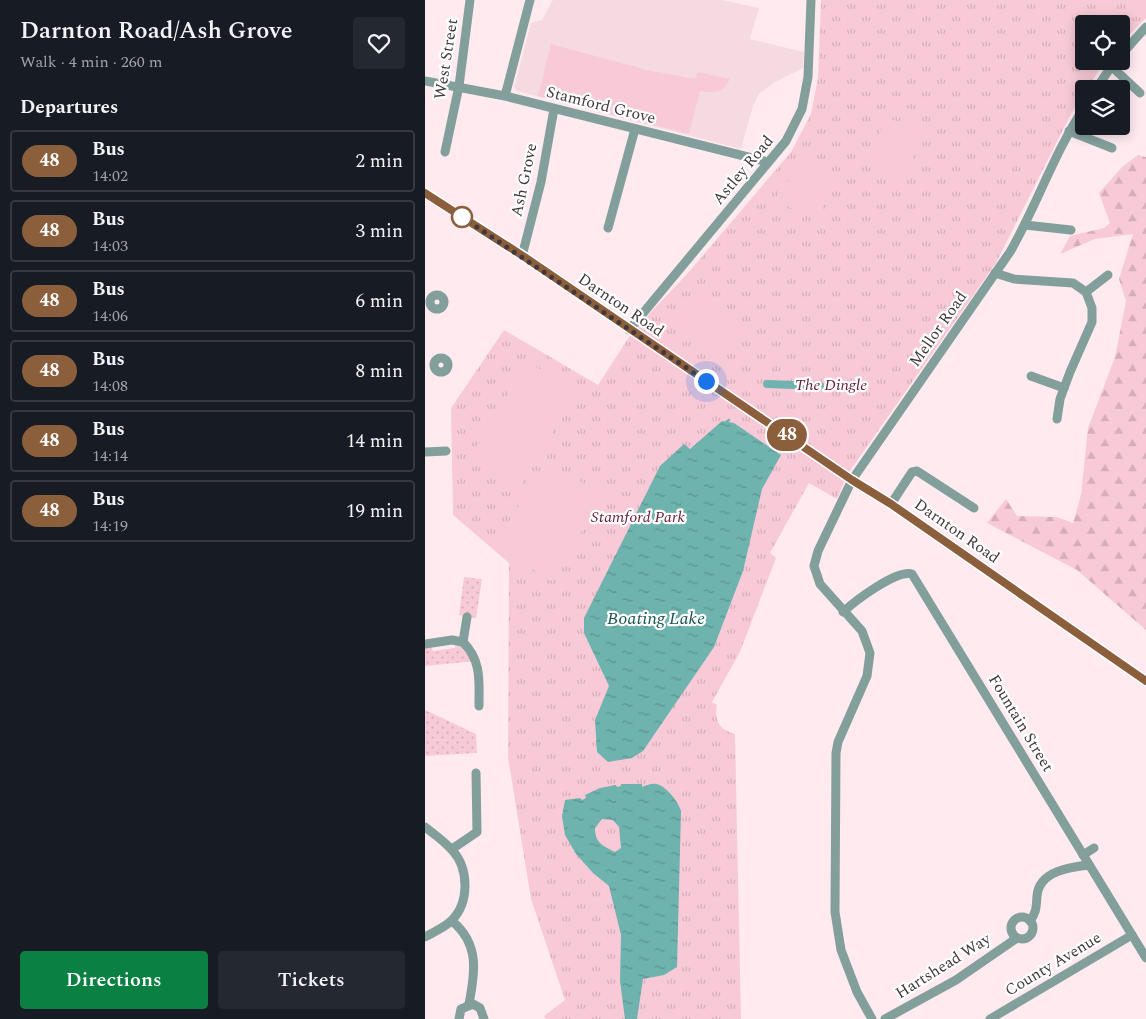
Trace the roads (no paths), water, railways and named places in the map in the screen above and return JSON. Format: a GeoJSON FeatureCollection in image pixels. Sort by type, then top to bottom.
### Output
{"type":"FeatureCollection","features":[{"type":"Feature","properties":{"kind":"street","name":"West Street"},"geometry":{"type":"LineString","coordinates":[[445,152],[459,86],[470,0]]}},
{"type":"Feature","properties":{"kind":"street"},"geometry":{"type":"LineString","coordinates":[[505,96],[530,0]]}},
{"type":"Feature","properties":{"kind":"street","name":"Astley Road"},"geometry":{"type":"LineString","coordinates":[[629,330],[786,141],[802,109],[808,77],[811,0]]}},
{"type":"Feature","properties":{"kind":"street"},"geometry":{"type":"LineString","coordinates":[[1130,44],[1146,27]]}},
{"type":"Feature","properties":{"kind":"street"},"geometry":{"type":"LineString","coordinates":[[1118,70],[1140,94]]}},
{"type":"Feature","properties":{"kind":"street","name":"Stamford Grove"},"geometry":{"type":"LineString","coordinates":[[425,81],[505,96],[768,162]]}},
{"type":"Feature","properties":{"kind":"street","name":"Ash Grove"},"geometry":{"type":"LineString","coordinates":[[523,256],[541,182],[554,109]]}},
{"type":"Feature","properties":{"kind":"street","name":"Mellor Road"},"geometry":{"type":"LineString","coordinates":[[843,612],[820,584],[815,566],[817,551],[852,480],[995,273],[1025,225],[1075,122]]}},
{"type":"Feature","properties":{"kind":"street"},"geometry":{"type":"LineString","coordinates":[[608,228],[635,130]]}},
{"type":"Feature","properties":{"kind":"street"},"geometry":{"type":"LineString","coordinates":[[1069,131],[1112,148]]}},
{"type":"Feature","properties":{"kind":"street","name":"Darnton Road"},"geometry":{"type":"LineString","coordinates":[[425,193],[523,256],[629,330],[852,480],[891,504],[1146,681]]}},
{"type":"Feature","properties":{"kind":"street"},"geometry":{"type":"LineString","coordinates":[[1025,225],[1071,230]]}},
{"type":"Feature","properties":{"kind":"street"},"geometry":{"type":"LineString","coordinates":[[995,273],[1015,279],[1073,283],[1086,292],[1092,308],[1092,322],[1064,388],[1057,419]]}},
{"type":"Feature","properties":{"kind":"street"},"geometry":{"type":"LineString","coordinates":[[1086,292],[1108,275]]}},
{"type":"Feature","properties":{"kind":"street"},"geometry":{"type":"LineString","coordinates":[[1031,376],[1064,388]]}},
{"type":"Feature","properties":{"kind":"street"},"geometry":{"type":"LineString","coordinates":[[425,452],[446,451]]}},
{"type":"Feature","properties":{"kind":"street"},"geometry":{"type":"LineString","coordinates":[[891,504],[912,472],[917,471],[973,508]]}},
{"type":"Feature","properties":{"kind":"street","name":"Fountain Street"},"geometry":{"type":"LineString","coordinates":[[843,612],[855,601],[901,573],[912,574],[1146,958]]}},
{"type":"Feature","properties":{"kind":"street"},"geometry":{"type":"LineString","coordinates":[[843,612],[862,631],[870,653],[867,676],[838,742],[836,753],[835,912],[841,950],[853,984],[872,1019]]}},
{"type":"Feature","properties":{"kind":"street"},"geometry":{"type":"LineString","coordinates":[[463,642],[467,617]]}},
{"type":"Feature","properties":{"kind":"street"},"geometry":{"type":"LineString","coordinates":[[425,644],[452,640],[463,642],[473,654],[479,671],[479,706]]}},
{"type":"Feature","properties":{"kind":"street"},"geometry":{"type":"LineString","coordinates":[[451,849],[477,832],[476,773]]}},
{"type":"Feature","properties":{"kind":"street"},"geometry":{"type":"LineString","coordinates":[[425,827],[451,849],[461,865],[465,882],[461,905],[452,920],[425,937]]}},
{"type":"Feature","properties":{"kind":"street"},"geometry":{"type":"LineString","coordinates":[[1083,855],[1094,848]]}},
{"type":"Feature","properties":{"kind":"street"},"geometry":{"type":"LineString","coordinates":[[1030,921],[1037,911],[1037,894],[1041,884],[1063,869],[1089,865]]}},
{"type":"Feature","properties":{"kind":"street"},"geometry":{"type":"LineString","coordinates":[[1021,917],[1030,921],[1033,928],[1030,935],[1024,939],[1017,938],[1011,930],[1014,920],[1021,917]]}},
{"type":"Feature","properties":{"kind":"street"},"geometry":{"type":"LineString","coordinates":[[452,920],[465,935],[474,958],[475,977],[469,1004],[461,1009],[459,1019]]}},
{"type":"Feature","properties":{"kind":"street","name":"County Avenue"},"geometry":{"type":"LineString","coordinates":[[990,1019],[1132,935]]}},
{"type":"Feature","properties":{"kind":"street","name":"Hartshead Way"},"geometry":{"type":"LineString","coordinates":[[885,1019],[948,984],[1017,938]]}},
{"type":"Feature","properties":{"kind":"street"},"geometry":{"type":"LineString","coordinates":[[469,1004],[480,1008],[484,1019]]}},
{"type":"Feature","properties":{"kind":"water","name":"Boating Lake"},"geometry":{"type":"Polygon","coordinates":[[[722,421],[734,423],[781,455],[762,489],[743,571],[714,647],[643,751],[632,758],[608,762],[597,752],[595,720],[609,686],[584,633],[584,618],[660,466],[684,444],[690,449],[722,421]]]}},
{"type":"Feature","properties":{"kind":"water"},"geometry":{"type":"Polygon","coordinates":[[[621,784],[642,784],[642,787],[656,784],[661,786],[674,798],[681,811],[677,967],[664,975],[643,979],[637,1019],[625,1019],[620,981],[621,935],[609,886],[593,873],[576,854],[565,835],[562,816],[565,800],[580,798],[582,800],[586,798],[585,795],[600,788],[621,786],[621,784]],[[602,819],[595,828],[595,833],[598,841],[603,846],[615,852],[621,848],[619,827],[613,820],[602,819]]]}},
{"type":"Feature","properties":{"kind":"waterway"},"geometry":{"type":"LineString","coordinates":[[767,384],[820,386]]}},
{"type":"Feature","properties":{"kind":"waterway"},"geometry":{"type":"LineString","coordinates":[[725,423],[729,420]]}},
{"type":"Feature","properties":{"kind":"park label","name":"The Dingle"},"geometry":{"type":"Point","coordinates":[831,385]}},
{"type":"Feature","properties":{"kind":"park label","name":"Stamford Park"},"geometry":{"type":"Point","coordinates":[638,517]}}]}
